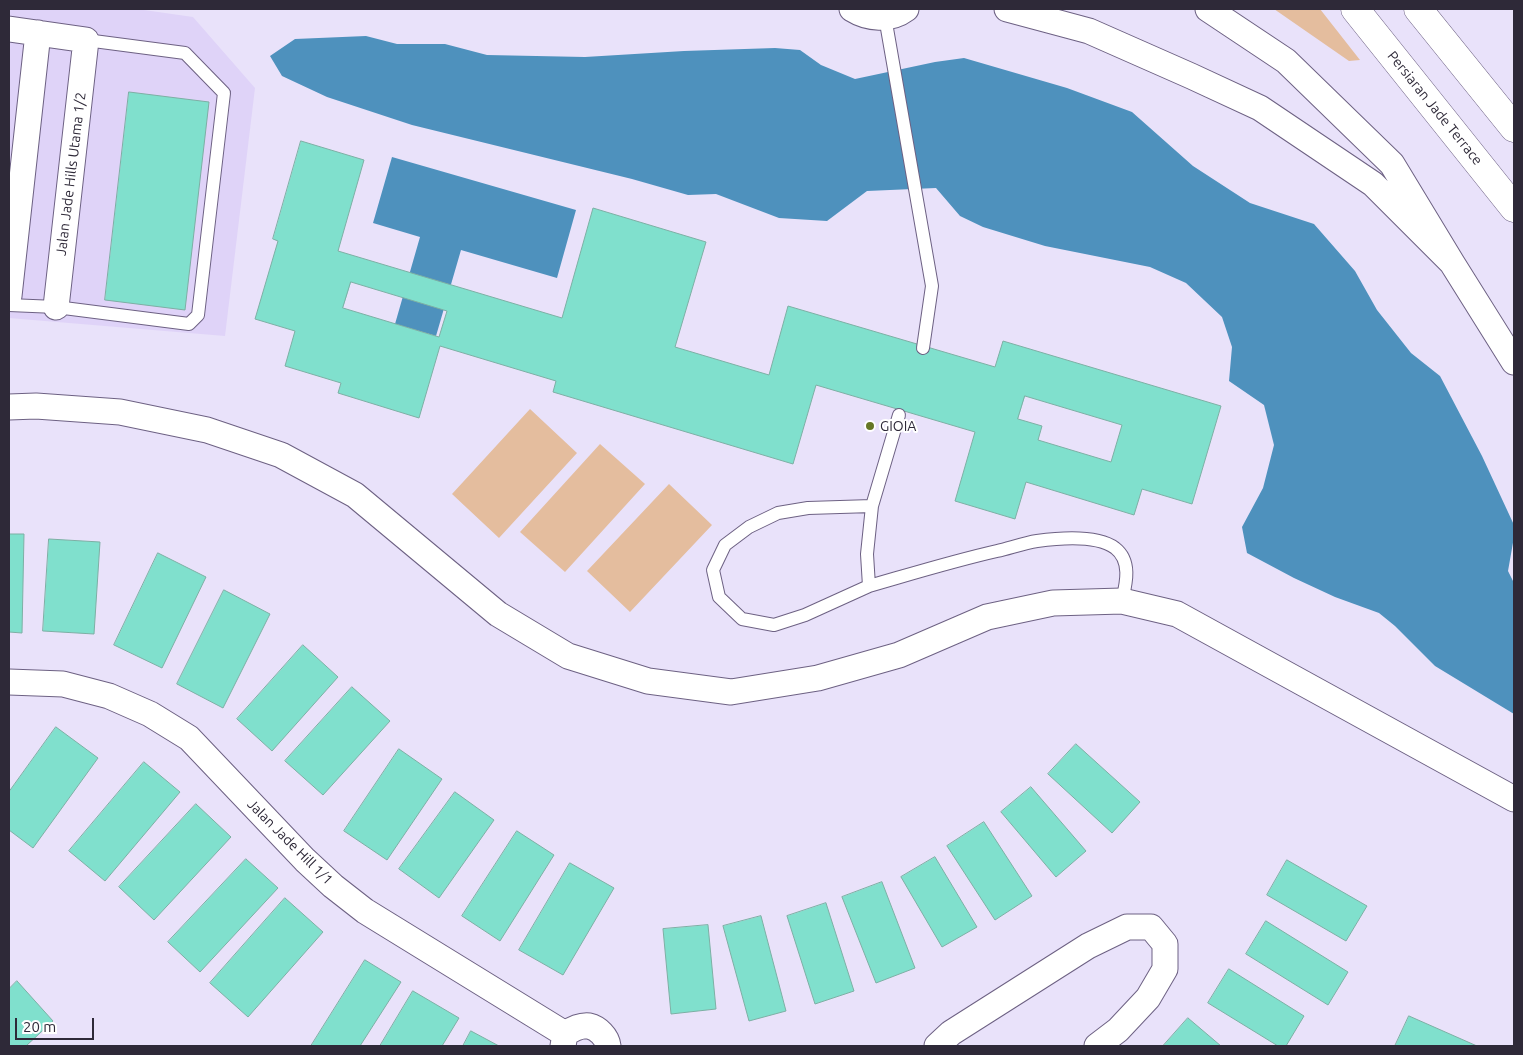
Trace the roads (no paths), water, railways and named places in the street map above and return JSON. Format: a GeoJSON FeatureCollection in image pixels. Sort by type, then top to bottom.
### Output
{"type":"FeatureCollection","features":[{"type":"Feature","properties":{"kind":"street"},"geometry":{"type":"LineString","coordinates":[[852,9],[860,14],[893,22]]}},
{"type":"Feature","properties":{"kind":"street"},"geometry":{"type":"LineString","coordinates":[[1008,9],[1089,32],[1260,108],[1373,184],[1452,263]]}},
{"type":"Feature","properties":{"kind":"street"},"geometry":{"type":"LineString","coordinates":[[1208,9],[1286,61],[1392,164],[1514,362]]}},
{"type":"Feature","properties":{"kind":"street","name":"Persiaran Jade Terrace"},"geometry":{"type":"LineString","coordinates":[[1356,9],[1514,208]]}},
{"type":"Feature","properties":{"kind":"street"},"geometry":{"type":"LineString","coordinates":[[1418,9],[1514,128]]}},
{"type":"Feature","properties":{"kind":"street"},"geometry":{"type":"LineString","coordinates":[[9,29],[86,40]]}},
{"type":"Feature","properties":{"kind":"street"},"geometry":{"type":"LineString","coordinates":[[9,296],[38,33]]}},
{"type":"Feature","properties":{"kind":"street","name":"Jalan Jade Hills Utama 1/2"},"geometry":{"type":"LineString","coordinates":[[56,308],[86,40]]}},
{"type":"Feature","properties":{"kind":"street"},"geometry":{"type":"LineString","coordinates":[[9,407],[36,406],[120,412],[207,430],[281,455],[355,496],[498,614],[568,656],[648,681],[731,692],[818,678],[899,655],[987,618],[1053,602],[1122,601],[1177,614],[1514,799]]}},
{"type":"Feature","properties":{"kind":"street","name":"Jalan Jade Hill 1/1"},"geometry":{"type":"LineString","coordinates":[[9,682],[63,684],[109,696],[150,714],[190,738],[305,860],[333,886],[365,910],[564,1040]]}},
{"type":"Feature","properties":{"kind":"street"},"geometry":{"type":"LineString","coordinates":[[937,1046],[951,1033],[1088,946],[1127,927],[1151,927],[1165,944],[1165,969],[1148,998],[1118,1030],[1097,1046]]}},
{"type":"Feature","properties":{"kind":"street"},"geometry":{"type":"LineString","coordinates":[[564,1040],[575,1028],[588,1026],[601,1032],[608,1046]]}},
{"type":"Feature","properties":{"kind":"lane"},"geometry":{"type":"LineString","coordinates":[[893,22],[932,286],[923,348]]}},
{"type":"Feature","properties":{"kind":"lane"},"geometry":{"type":"LineString","coordinates":[[9,305],[56,308],[189,324],[198,315],[224,93],[185,52],[86,40]]}},
{"type":"Feature","properties":{"kind":"lane"},"geometry":{"type":"LineString","coordinates":[[868,586],[867,554],[872,506],[899,416]]}},
{"type":"Feature","properties":{"kind":"lane"},"geometry":{"type":"LineString","coordinates":[[872,506],[808,508],[778,513],[749,527],[725,545],[713,570],[719,597],[742,619],[774,625],[806,616],[868,586],[958,560],[1037,541],[1080,539],[1098,540],[1116,548],[1126,562],[1127,579],[1122,601]]}},
{"type":"Feature","properties":{"kind":"water"},"geometry":{"type":"Polygon","coordinates":[[[366,36],[397,44],[445,44],[487,55],[585,57],[775,48],[800,50],[821,65],[855,79],[935,62],[964,58],[1067,88],[1132,112],[1193,166],[1250,203],[1314,224],[1355,271],[1377,310],[1411,353],[1440,376],[1482,456],[1514,525],[1514,537],[1508,571],[1514,583],[1514,714],[1435,666],[1395,626],[1379,613],[1335,597],[1247,553],[1242,527],[1263,488],[1274,445],[1264,405],[1229,381],[1232,347],[1222,317],[1186,283],[1150,267],[1045,246],[983,227],[960,216],[936,188],[867,191],[827,221],[779,218],[716,194],[688,195],[632,179],[412,125],[327,97],[282,76],[270,56],[295,39],[366,36]]]}},
{"type":"Feature","properties":{"kind":"water"},"geometry":{"type":"Polygon","coordinates":[[[392,157],[576,210],[557,278],[461,250],[436,336],[395,324],[420,237],[373,223],[392,157]]]}},
{"type":"Feature","properties":{"kind":"place","name":"GIOIA"},"geometry":{"type":"Point","coordinates":[870,426]}}]}
